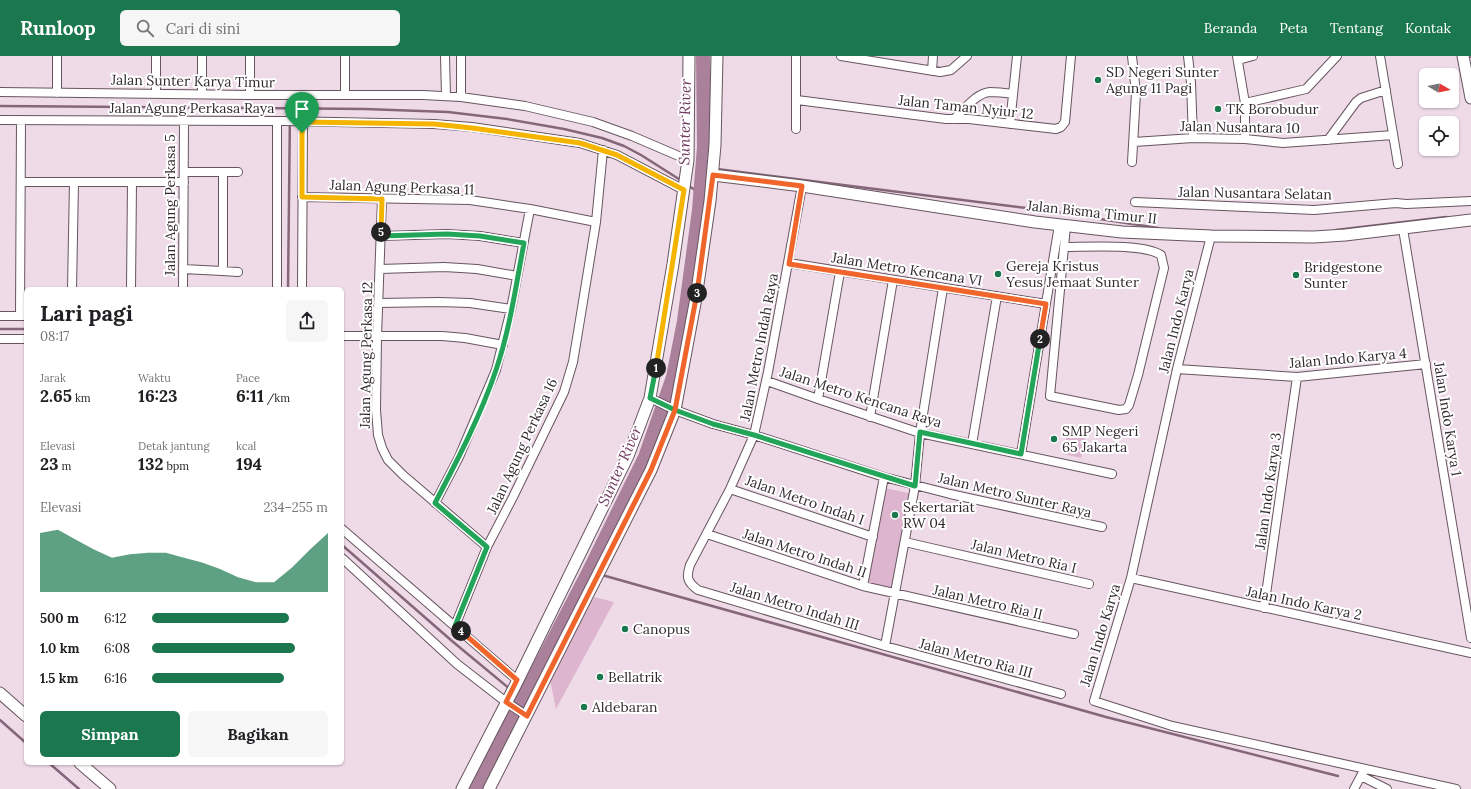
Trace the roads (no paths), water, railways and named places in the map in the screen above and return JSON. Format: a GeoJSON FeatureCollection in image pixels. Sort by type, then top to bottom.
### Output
{"type":"FeatureCollection","features":[{"type":"Feature","properties":{"kind":"main road"},"geometry":{"type":"LineString","coordinates":[[462,789],[509,700],[628,456],[653,400],[688,162],[689,56]]}},
{"type":"Feature","properties":{"kind":"main road"},"geometry":{"type":"LineString","coordinates":[[489,789],[525,715],[597,578],[651,470],[672,409],[696,298],[713,173],[717,56]]}},
{"type":"Feature","properties":{"kind":"main road"},"geometry":{"type":"LineString","coordinates":[[1463,56],[1471,98]]}},
{"type":"Feature","properties":{"kind":"main road","name":"Jalan Bisma Timur II"},"geometry":{"type":"LineString","coordinates":[[713,173],[1062,226],[1125,232],[1211,236],[1322,236],[1345,235],[1471,220]]}},
{"type":"Feature","properties":{"kind":"main road"},"geometry":{"type":"LineString","coordinates":[[0,693],[24,714]]}},
{"type":"Feature","properties":{"kind":"main road"},"geometry":{"type":"LineString","coordinates":[[82,765],[110,789]]}},
{"type":"Feature","properties":{"kind":"street"},"geometry":{"type":"LineString","coordinates":[[57,56],[57,92]]}},
{"type":"Feature","properties":{"kind":"street"},"geometry":{"type":"LineString","coordinates":[[156,56],[156,94]]}},
{"type":"Feature","properties":{"kind":"street"},"geometry":{"type":"LineString","coordinates":[[202,56],[202,94]]}},
{"type":"Feature","properties":{"kind":"street"},"geometry":{"type":"LineString","coordinates":[[250,56],[250,95]]}},
{"type":"Feature","properties":{"kind":"street"},"geometry":{"type":"LineString","coordinates":[[344,94],[345,56]]}},
{"type":"Feature","properties":{"kind":"street"},"geometry":{"type":"LineString","coordinates":[[445,56],[446,96]]}},
{"type":"Feature","properties":{"kind":"street"},"geometry":{"type":"LineString","coordinates":[[461,56],[461,97]]}},
{"type":"Feature","properties":{"kind":"street"},"geometry":{"type":"LineString","coordinates":[[796,56],[796,128]]}},
{"type":"Feature","properties":{"kind":"street"},"geometry":{"type":"LineString","coordinates":[[841,56],[944,72],[951,70],[967,56]]}},
{"type":"Feature","properties":{"kind":"street"},"geometry":{"type":"LineString","coordinates":[[932,71],[933,56]]}},
{"type":"Feature","properties":{"kind":"street"},"geometry":{"type":"LineString","coordinates":[[1010,124],[1017,56]]}},
{"type":"Feature","properties":{"kind":"street","name":"Jalan Taman Nyiur 12"},"geometry":{"type":"LineString","coordinates":[[796,100],[954,119],[969,118],[1056,129],[1065,122],[1071,56]]}},
{"type":"Feature","properties":{"kind":"street"},"geometry":{"type":"LineString","coordinates":[[1132,56],[1136,94],[1132,162]]}},
{"type":"Feature","properties":{"kind":"street"},"geometry":{"type":"LineString","coordinates":[[1188,56],[1191,83],[1193,138]]}},
{"type":"Feature","properties":{"kind":"street"},"geometry":{"type":"LineString","coordinates":[[1245,139],[1244,103],[1237,58],[1253,56]]}},
{"type":"Feature","properties":{"kind":"street"},"geometry":{"type":"LineString","coordinates":[[1244,103],[1306,89],[1337,56]]}},
{"type":"Feature","properties":{"kind":"street"},"geometry":{"type":"LineString","coordinates":[[1380,56],[1398,164]]}},
{"type":"Feature","properties":{"kind":"street"},"geometry":{"type":"LineString","coordinates":[[1328,140],[1356,102],[1361,98],[1386,90]]}},
{"type":"Feature","properties":{"kind":"street","name":"Jalan Sunter Karya Timur"},"geometry":{"type":"LineString","coordinates":[[0,92],[250,95],[344,94],[461,97],[524,106],[592,122],[632,136],[688,162]]}},
{"type":"Feature","properties":{"kind":"street"},"geometry":{"type":"LineString","coordinates":[[954,119],[975,99],[984,94],[990,92],[1013,94]]}},
{"type":"Feature","properties":{"kind":"street","name":"Jalan Agung Perkasa Raya"},"geometry":{"type":"LineString","coordinates":[[0,120],[281,121],[434,124],[580,143],[617,155],[684,187]]}},
{"type":"Feature","properties":{"kind":"street"},"geometry":{"type":"LineString","coordinates":[[0,316],[23,316],[20,182],[21,120]]}},
{"type":"Feature","properties":{"kind":"street","name":"Jalan Agung Perkasa 5"},"geometry":{"type":"LineString","coordinates":[[183,287],[184,121]]}},
{"type":"Feature","properties":{"kind":"street"},"geometry":{"type":"LineString","coordinates":[[277,287],[281,121]]}},
{"type":"Feature","properties":{"kind":"street"},"geometry":{"type":"LineString","coordinates":[[299,122],[302,197],[302,287]]}},
{"type":"Feature","properties":{"kind":"street","name":"Jalan Nusantara 10"},"geometry":{"type":"LineString","coordinates":[[1134,142],[1193,138],[1245,139],[1283,143],[1393,135]]}},
{"type":"Feature","properties":{"kind":"street","name":"Jalan Agung Perkasa 16"},"geometry":{"type":"LineString","coordinates":[[455,626],[487,547],[564,392],[574,355],[596,222],[603,150]]}},
{"type":"Feature","properties":{"kind":"street"},"geometry":{"type":"LineString","coordinates":[[184,172],[238,172]]}},
{"type":"Feature","properties":{"kind":"street"},"geometry":{"type":"LineString","coordinates":[[222,172],[224,177],[222,271]]}},
{"type":"Feature","properties":{"kind":"street"},"geometry":{"type":"LineString","coordinates":[[20,182],[184,182]]}},
{"type":"Feature","properties":{"kind":"street"},"geometry":{"type":"LineString","coordinates":[[72,287],[74,182]]}},
{"type":"Feature","properties":{"kind":"street"},"geometry":{"type":"LineString","coordinates":[[131,287],[132,182]]}},
{"type":"Feature","properties":{"kind":"street","name":"Jalan Metro Indah Raya"},"geometry":{"type":"LineString","coordinates":[[698,590],[692,586],[689,581],[688,574],[690,565],[730,489],[754,435],[767,381],[802,186]]}},
{"type":"Feature","properties":{"kind":"street","name":"Jalan Agung Perkasa 11"},"geometry":{"type":"LineString","coordinates":[[302,197],[470,200],[530,209],[596,222]]}},
{"type":"Feature","properties":{"kind":"street","name":"Jalan Agung Perkasa 12"},"geometry":{"type":"LineString","coordinates":[[382,199],[377,336],[376,410],[378,436],[388,460],[403,475],[487,547]]}},
{"type":"Feature","properties":{"kind":"street","name":"Jalan Nusantara Selatan"},"geometry":{"type":"LineString","coordinates":[[1135,202],[1314,210],[1396,203],[1406,204],[1471,201]]}},
{"type":"Feature","properties":{"kind":"street"},"geometry":{"type":"LineString","coordinates":[[435,503],[459,457],[496,370],[511,309],[530,209]]}},
{"type":"Feature","properties":{"kind":"street"},"geometry":{"type":"LineString","coordinates":[[1062,226],[1064,247],[1050,396],[1119,410],[1126,409],[1138,375],[1164,268],[1161,255],[1152,250],[1122,247],[1064,247]]}},
{"type":"Feature","properties":{"kind":"street"},"geometry":{"type":"LineString","coordinates":[[1021,454],[1046,304],[1062,226]]}},
{"type":"Feature","properties":{"kind":"street","name":"Jalan Indo Karya 1"},"geometry":{"type":"LineString","coordinates":[[1403,228],[1471,638]]}},
{"type":"Feature","properties":{"kind":"street"},"geometry":{"type":"LineString","coordinates":[[1122,247],[1125,232]]}},
{"type":"Feature","properties":{"kind":"street"},"geometry":{"type":"LineString","coordinates":[[381,236],[447,234],[480,236],[524,243]]}},
{"type":"Feature","properties":{"kind":"street","name":"Jalan Indo Karya"},"geometry":{"type":"LineString","coordinates":[[1211,236],[1177,369],[1131,578],[1094,701],[1172,726],[1363,773],[1456,789]]}},
{"type":"Feature","properties":{"kind":"street","name":"Jalan Metro Kencana VI"},"geometry":{"type":"LineString","coordinates":[[789,264],[1046,304]]}},
{"type":"Feature","properties":{"kind":"street"},"geometry":{"type":"LineString","coordinates":[[380,269],[444,267],[477,269],[517,276]]}},
{"type":"Feature","properties":{"kind":"street"},"geometry":{"type":"LineString","coordinates":[[183,269],[238,272]]}},
{"type":"Feature","properties":{"kind":"street"},"geometry":{"type":"LineString","coordinates":[[818,399],[840,272]]}},
{"type":"Feature","properties":{"kind":"street"},"geometry":{"type":"LineString","coordinates":[[870,417],[893,280]]}},
{"type":"Feature","properties":{"kind":"street"},"geometry":{"type":"LineString","coordinates":[[884,646],[915,486],[920,432],[943,288]]}},
{"type":"Feature","properties":{"kind":"street"},"geometry":{"type":"LineString","coordinates":[[972,444],[997,296]]}},
{"type":"Feature","properties":{"kind":"street"},"geometry":{"type":"LineString","coordinates":[[379,303],[470,303],[511,309]]}},
{"type":"Feature","properties":{"kind":"street"},"geometry":{"type":"LineString","coordinates":[[344,336],[442,336],[465,338],[503,345]]}},
{"type":"Feature","properties":{"kind":"street"},"geometry":{"type":"LineString","coordinates":[[0,339],[24,339]]}},
{"type":"Feature","properties":{"kind":"street","name":"Jalan Indo Karya 4"},"geometry":{"type":"LineString","coordinates":[[1177,369],[1298,377],[1426,364]]}},
{"type":"Feature","properties":{"kind":"street","name":"Jalan Indo Karya 3"},"geometry":{"type":"LineString","coordinates":[[1264,608],[1298,377]]}},
{"type":"Feature","properties":{"kind":"street","name":"Jalan Metro Kencana Raya"},"geometry":{"type":"LineString","coordinates":[[767,381],[870,417],[920,432],[1112,474]]}},
{"type":"Feature","properties":{"kind":"street","name":"Jalan Metro Sunter Raya"},"geometry":{"type":"LineString","coordinates":[[653,400],[672,409],[713,424],[754,435],[915,486],[1102,528]]}},
{"type":"Feature","properties":{"kind":"street","name":"Jalan Metro Indah I"},"geometry":{"type":"LineString","coordinates":[[863,586],[884,477]]}},
{"type":"Feature","properties":{"kind":"street","name":"Jalan Metro Indah I"},"geometry":{"type":"LineString","coordinates":[[730,489],[873,537]]}},
{"type":"Feature","properties":{"kind":"street"},"geometry":{"type":"LineString","coordinates":[[344,531],[455,626],[517,682]]}},
{"type":"Feature","properties":{"kind":"street","name":"Jalan Metro Indah II"},"geometry":{"type":"LineString","coordinates":[[707,534],[863,586],[895,594]]}},
{"type":"Feature","properties":{"kind":"street","name":"Jalan Metro Ria I"},"geometry":{"type":"LineString","coordinates":[[905,542],[1090,584]]}},
{"type":"Feature","properties":{"kind":"street"},"geometry":{"type":"LineString","coordinates":[[344,560],[458,664],[509,700],[525,715]]}},
{"type":"Feature","properties":{"kind":"street","name":"Jalan Indo Karya 2"},"geometry":{"type":"LineString","coordinates":[[1131,578],[1471,653]]}},
{"type":"Feature","properties":{"kind":"street","name":"Jalan Metro Indah III"},"geometry":{"type":"LineString","coordinates":[[698,590],[884,646]]}},
{"type":"Feature","properties":{"kind":"street","name":"Jalan Metro Ria II"},"geometry":{"type":"LineString","coordinates":[[895,594],[1074,634]]}},
{"type":"Feature","properties":{"kind":"street","name":"Jalan Metro Ria III"},"geometry":{"type":"LineString","coordinates":[[884,646],[1061,694]]}},
{"type":"Feature","properties":{"kind":"street"},"geometry":{"type":"LineString","coordinates":[[1354,789],[1363,773],[1388,789]]}},
{"type":"Feature","properties":{"kind":"waterway","name":"Sunter River"},"geometry":{"type":"LineString","coordinates":[[476,789],[589,571],[645,457],[673,377],[684,321],[699,210],[704,147],[703,56]]}},
{"type":"Feature","properties":{"kind":"waterway"},"geometry":{"type":"LineString","coordinates":[[0,106],[365,109],[448,112],[507,119],[564,129],[602,138],[624,146],[641,155],[682,181]]}},
{"type":"Feature","properties":{"kind":"waterway"},"geometry":{"type":"LineString","coordinates":[[288,287],[290,109]]}},
{"type":"Feature","properties":{"kind":"waterway","name":"Sunter River"},"geometry":{"type":"LineString","coordinates":[[702,167],[710,168]]}},
{"type":"Feature","properties":{"kind":"waterway"},"geometry":{"type":"LineString","coordinates":[[717,169],[1042,210],[1158,228]]}},
{"type":"Feature","properties":{"kind":"waterway"},"geometry":{"type":"LineString","coordinates":[[687,185],[700,193]]}},
{"type":"Feature","properties":{"kind":"waterway"},"geometry":{"type":"LineString","coordinates":[[1336,230],[1446,217]]}},
{"type":"Feature","properties":{"kind":"waterway"},"geometry":{"type":"LineString","coordinates":[[0,329],[24,329]]}},
{"type":"Feature","properties":{"kind":"waterway"},"geometry":{"type":"LineString","coordinates":[[344,547],[452,641],[510,689]]}},
{"type":"Feature","properties":{"kind":"waterway","name":"Sunter River"},"geometry":{"type":"LineString","coordinates":[[589,571],[595,573]]}},
{"type":"Feature","properties":{"kind":"waterway"},"geometry":{"type":"LineString","coordinates":[[602,575],[1106,717],[1338,776]]}},
{"type":"Feature","properties":{"kind":"waterway"},"geometry":{"type":"LineString","coordinates":[[516,693],[523,699]]}},
{"type":"Feature","properties":{"kind":"waterway"},"geometry":{"type":"LineString","coordinates":[[0,720],[24,741]]}},
{"type":"Feature","properties":{"kind":"waterway"},"geometry":{"type":"LineString","coordinates":[[51,765],[79,789]]}},
{"type":"Feature","properties":{"kind":"place","name":"SD Negeri Sunter Agung 11 Pagi"},"geometry":{"type":"Point","coordinates":[1098,80]}},
{"type":"Feature","properties":{"kind":"place","name":"TK Borobudur"},"geometry":{"type":"Point","coordinates":[1218,109]}},
{"type":"Feature","properties":{"kind":"place","name":"Gereja Kristus Yesus Jemaat Sunter"},"geometry":{"type":"Point","coordinates":[998,274]}},
{"type":"Feature","properties":{"kind":"place","name":"Bridgestone Sunter"},"geometry":{"type":"Point","coordinates":[1296,275]}},
{"type":"Feature","properties":{"kind":"place","name":"SMP Negeri 65 Jakarta"},"geometry":{"type":"Point","coordinates":[1054,439]}},
{"type":"Feature","properties":{"kind":"place","name":"Sekertariat RW 04"},"geometry":{"type":"Point","coordinates":[895,515]}},
{"type":"Feature","properties":{"kind":"place","name":"Canopus"},"geometry":{"type":"Point","coordinates":[625,629]}},
{"type":"Feature","properties":{"kind":"place","name":"Bellatrik"},"geometry":{"type":"Point","coordinates":[600,677]}},
{"type":"Feature","properties":{"kind":"place","name":"Aldebaran"},"geometry":{"type":"Point","coordinates":[584,707]}}]}
